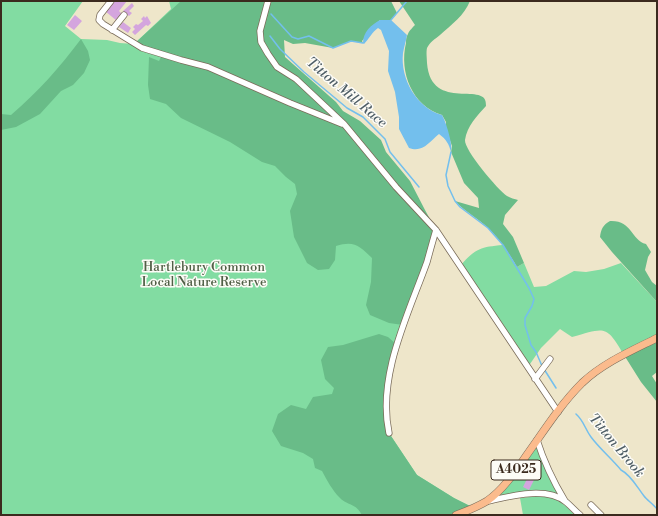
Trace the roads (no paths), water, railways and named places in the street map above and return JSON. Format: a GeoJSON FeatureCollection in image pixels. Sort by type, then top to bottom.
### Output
{"type":"FeatureCollection","features":[{"type":"Feature","properties":{"kind":"main road","name":"A4025"},"geometry":{"type":"LineString","coordinates":[[456,515],[487,501],[502,488],[572,394],[583,383],[599,370],[657,338]]}},
{"type":"Feature","properties":{"kind":"street"},"geometry":{"type":"LineString","coordinates":[[112,1],[100,15],[99,20],[112,30],[142,48],[208,67],[290,104],[344,124]]}},
{"type":"Feature","properties":{"kind":"street"},"geometry":{"type":"LineString","coordinates":[[268,1],[260,31],[261,42],[277,67],[296,80],[344,124],[396,187],[436,230],[535,380],[560,410]]}},
{"type":"Feature","properties":{"kind":"street"},"geometry":{"type":"LineString","coordinates":[[112,30],[124,15]]}},
{"type":"Feature","properties":{"kind":"street"},"geometry":{"type":"LineString","coordinates":[[389,433],[386,414],[391,364],[396,344],[427,260],[436,230]]}},
{"type":"Feature","properties":{"kind":"street"},"geometry":{"type":"LineString","coordinates":[[535,380],[550,359]]}},
{"type":"Feature","properties":{"kind":"street"},"geometry":{"type":"LineString","coordinates":[[538,440],[546,467],[553,482],[566,501],[580,515]]}},
{"type":"Feature","properties":{"kind":"street"},"geometry":{"type":"LineString","coordinates":[[487,501],[519,494],[538,493],[566,501]]}},
{"type":"Feature","properties":{"kind":"street"},"geometry":{"type":"LineString","coordinates":[[590,505],[600,515]]}},
{"type":"Feature","properties":{"kind":"water"},"geometry":{"type":"Polygon","coordinates":[[[380,20],[391,20],[407,35],[403,53],[403,63],[407,82],[418,99],[425,106],[442,115],[449,133],[451,152],[447,142],[439,134],[422,148],[409,148],[399,129],[399,117],[395,92],[388,71],[389,51],[381,30],[378,28],[364,44],[363,43],[364,35],[368,29],[380,20]]]}},
{"type":"Feature","properties":{"kind":"waterway"},"geometry":{"type":"LineString","coordinates":[[391,20],[407,1]]}},
{"type":"Feature","properties":{"kind":"waterway","name":"Titton Brook"},"geometry":{"type":"LineString","coordinates":[[271,14],[292,37],[298,39],[309,36],[333,48],[351,41],[363,43]]}},
{"type":"Feature","properties":{"kind":"waterway","name":"Titton Mill Race"},"geometry":{"type":"LineString","coordinates":[[270,36],[280,49],[304,72],[347,108],[363,117],[385,139],[390,152],[419,187]]}},
{"type":"Feature","properties":{"kind":"waterway","name":"Titton Brook"},"geometry":{"type":"LineString","coordinates":[[451,152],[446,175],[448,186],[455,201],[460,207],[488,228],[503,245],[534,299],[525,318],[525,325],[531,345],[542,366]]}},
{"type":"Feature","properties":{"kind":"waterway","name":"Titton Brook"},"geometry":{"type":"LineString","coordinates":[[544,369],[556,388]]}},
{"type":"Feature","properties":{"kind":"waterway","name":"Titton Brook"},"geometry":{"type":"LineString","coordinates":[[576,414],[581,419],[594,441],[621,470],[631,478],[645,498],[657,509]]}},
{"type":"Feature","properties":{"kind":"park label","name":"Hartlebury Common Local Nature Reserve"},"geometry":{"type":"Point","coordinates":[204,276]}}]}
